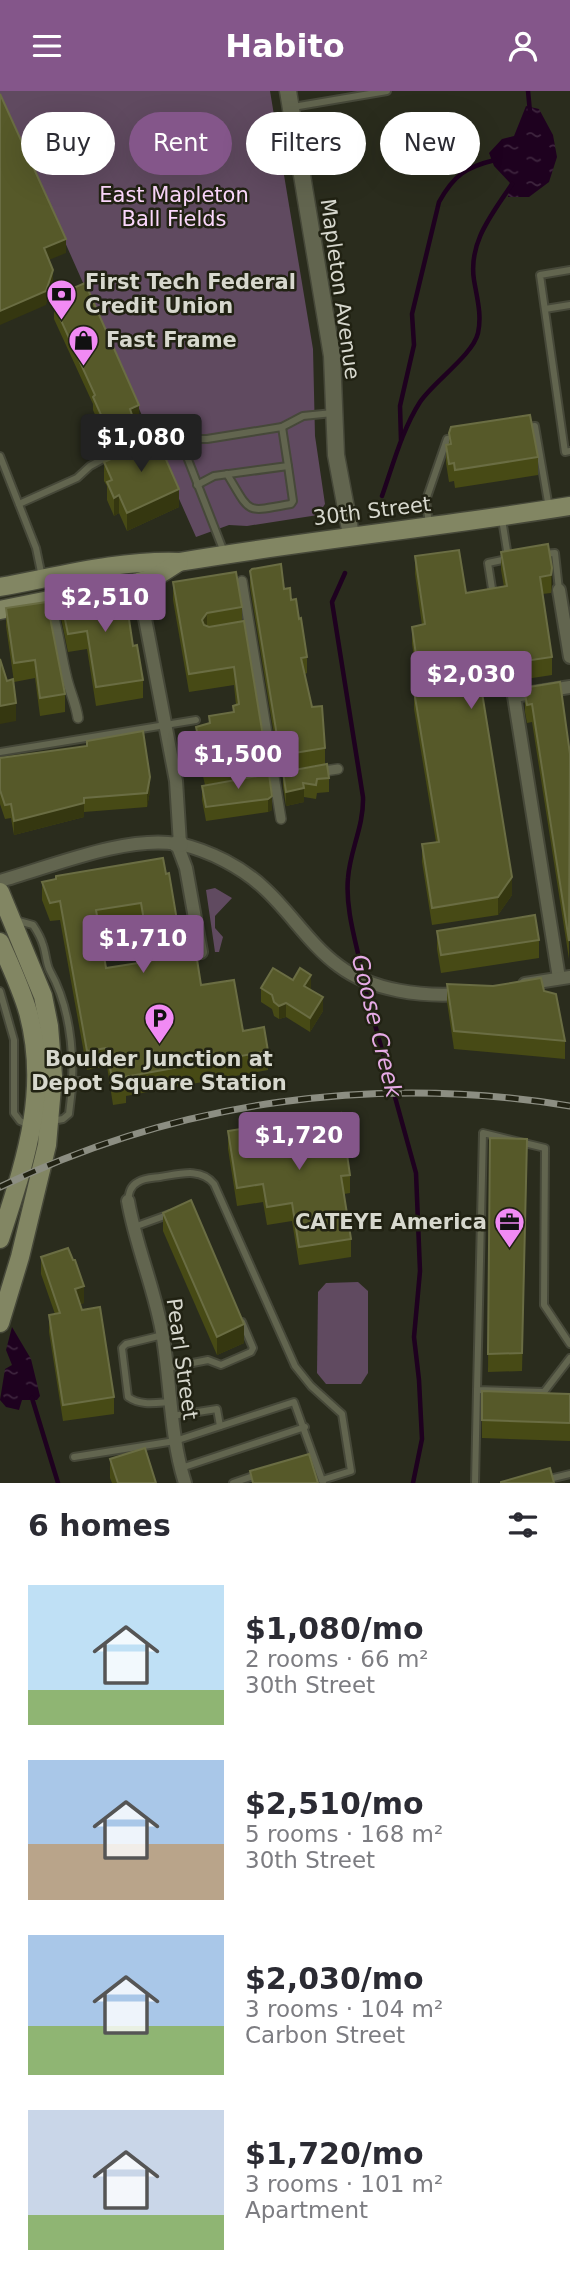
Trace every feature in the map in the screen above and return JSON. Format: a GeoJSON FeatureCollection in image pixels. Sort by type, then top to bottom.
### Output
{"type":"FeatureCollection","features":[{"type":"Feature","properties":{"kind":"main road","name":"30th Street"},"geometry":{"type":"LineString","coordinates":[[0,587],[134,562],[179,562],[351,535],[430,527],[570,506]]}},
{"type":"Feature","properties":{"kind":"main road","name":"30th Street"},"geometry":{"type":"LineString","coordinates":[[0,610],[153,578],[179,562]]}},
{"type":"Feature","properties":{"kind":"main road"},"geometry":{"type":"LineString","coordinates":[[0,892],[37,979],[46,1010],[52,1055],[47,1145],[20,1257],[0,1324]]}},
{"type":"Feature","properties":{"kind":"main road"},"geometry":{"type":"LineString","coordinates":[[0,942],[22,995],[33,1039],[35,1081],[32,1126],[21,1177],[0,1240]]}},
{"type":"Feature","properties":{"kind":"street","name":"Mapleton Avenue"},"geometry":{"type":"LineString","coordinates":[[289,99],[332,356],[336,455],[351,535]]}},
{"type":"Feature","properties":{"kind":"street"},"geometry":{"type":"LineString","coordinates":[[242,581],[246,632],[269,781],[281,819]]}},
{"type":"Feature","properties":{"kind":"street"},"geometry":{"type":"LineString","coordinates":[[138,582],[176,781],[179,844],[187,868],[201,952]]}},
{"type":"Feature","properties":{"kind":"street"},"geometry":{"type":"LineString","coordinates":[[559,590],[570,657]]}},
{"type":"Feature","properties":{"kind":"street"},"geometry":{"type":"LineString","coordinates":[[53,615],[61,643],[66,678],[78,718]]}},
{"type":"Feature","properties":{"kind":"street"},"geometry":{"type":"LineString","coordinates":[[506,987],[565,977],[514,696],[570,687]]}},
{"type":"Feature","properties":{"kind":"street"},"geometry":{"type":"LineString","coordinates":[[311,773],[338,769]]}},
{"type":"Feature","properties":{"kind":"street"},"geometry":{"type":"LineString","coordinates":[[269,781],[287,777]]}},
{"type":"Feature","properties":{"kind":"street"},"geometry":{"type":"LineString","coordinates":[[0,881],[128,845],[159,842],[179,844],[210,854],[257,882],[313,942],[345,970],[387,988],[404,991],[445,995],[472,992]]}},
{"type":"Feature","properties":{"kind":"street","name":"Pearl Street"},"geometry":{"type":"LineString","coordinates":[[128,1201],[132,1227],[153,1290],[163,1335],[175,1441],[185,1483]]}},
{"type":"Feature","properties":{"kind":"lane"},"geometry":{"type":"LineString","coordinates":[[289,99],[387,91]]}},
{"type":"Feature","properties":{"kind":"lane"},"geometry":{"type":"LineString","coordinates":[[570,270],[540,275],[565,452],[570,451]]}},
{"type":"Feature","properties":{"kind":"lane"},"geometry":{"type":"LineString","coordinates":[[545,309],[570,305]]}},
{"type":"Feature","properties":{"kind":"lane"},"geometry":{"type":"LineString","coordinates":[[19,504],[77,478],[90,466],[123,449],[167,433],[180,439],[207,439],[282,428],[303,417],[333,413]]}},
{"type":"Feature","properties":{"kind":"lane"},"geometry":{"type":"LineString","coordinates":[[523,428],[535,426],[550,509]]}},
{"type":"Feature","properties":{"kind":"lane"},"geometry":{"type":"LineString","coordinates":[[227,474],[248,508],[254,510],[291,504],[293,501],[282,428]]}},
{"type":"Feature","properties":{"kind":"lane"},"geometry":{"type":"LineString","coordinates":[[430,527],[426,501],[447,439],[460,437]]}},
{"type":"Feature","properties":{"kind":"lane"},"geometry":{"type":"LineString","coordinates":[[180,439],[225,554]]}},
{"type":"Feature","properties":{"kind":"lane"},"geometry":{"type":"LineString","coordinates":[[0,456],[36,548],[42,579]]}},
{"type":"Feature","properties":{"kind":"lane"},"geometry":{"type":"LineString","coordinates":[[197,485],[227,474],[288,465]]}},
{"type":"Feature","properties":{"kind":"lane"},"geometry":{"type":"LineString","coordinates":[[502,517],[509,559]]}},
{"type":"Feature","properties":{"kind":"lane"},"geometry":{"type":"LineString","coordinates":[[532,556],[555,553],[559,590]]}},
{"type":"Feature","properties":{"kind":"lane"},"geometry":{"type":"LineString","coordinates":[[494,597],[488,563],[520,557]]}},
{"type":"Feature","properties":{"kind":"lane"},"geometry":{"type":"LineString","coordinates":[[0,752],[195,720]]}},
{"type":"Feature","properties":{"kind":"lane"},"geometry":{"type":"LineString","coordinates":[[12,919],[33,925],[43,943],[49,970],[59,986],[68,1031],[72,1081],[69,1114],[63,1119],[50,1122]]}},
{"type":"Feature","properties":{"kind":"lane"},"geometry":{"type":"LineString","coordinates":[[0,991],[14,1040],[14,1113],[20,1121],[32,1126]]}},
{"type":"Feature","properties":{"kind":"lane"},"geometry":{"type":"LineString","coordinates":[[72,1081],[86,1081]]}},
{"type":"Feature","properties":{"kind":"lane"},"geometry":{"type":"LineString","coordinates":[[475,1483],[482,1132],[545,1148],[544,1305],[570,1344]]}},
{"type":"Feature","properties":{"kind":"lane"},"geometry":{"type":"LineString","coordinates":[[74,1457],[175,1441],[294,1402],[323,1482],[351,1471],[342,1414],[310,1386],[295,1366],[209,1177],[191,1173],[144,1179],[130,1190],[128,1201]]}},
{"type":"Feature","properties":{"kind":"lane"},"geometry":{"type":"LineString","coordinates":[[132,1227],[178,1212]]}},
{"type":"Feature","properties":{"kind":"lane"},"geometry":{"type":"LineString","coordinates":[[167,1368],[208,1360],[222,1365],[253,1351],[237,1311]]}},
{"type":"Feature","properties":{"kind":"lane"},"geometry":{"type":"LineString","coordinates":[[163,1335],[126,1344],[122,1348],[123,1360],[128,1397],[135,1402],[170,1402]]}},
{"type":"Feature","properties":{"kind":"lane"},"geometry":{"type":"LineString","coordinates":[[477,1391],[544,1392],[570,1358]]}},
{"type":"Feature","properties":{"kind":"lane"},"geometry":{"type":"LineString","coordinates":[[172,1416],[217,1409],[220,1426]]}},
{"type":"Feature","properties":{"kind":"lane"},"geometry":{"type":"LineString","coordinates":[[181,1468],[305,1427]]}},
{"type":"Feature","properties":{"kind":"lane"},"geometry":{"type":"LineString","coordinates":[[302,1460],[314,1456]]}},
{"type":"Feature","properties":{"kind":"lane"},"geometry":{"type":"LineString","coordinates":[[233,1483],[268,1472]]}},
{"type":"Feature","properties":{"kind":"lane"},"geometry":{"type":"LineString","coordinates":[[533,1483],[570,1474]]}},
{"type":"Feature","properties":{"kind":"green space","name":"East Mapleton Ball Fields"},"geometry":{"type":"Polygon","coordinates":[[[0,91],[270,91],[274,112],[246,112],[246,175],[284,175],[313,349],[315,436],[325,504],[318,515],[247,526],[229,525],[196,537],[35,175],[115,175],[115,112],[21,112],[21,143],[0,91]]]}},
{"type":"Feature","properties":{"kind":"green space"},"geometry":{"type":"Polygon","coordinates":[[[215,888],[232,898],[215,916],[215,928],[223,937],[219,952],[215,952],[206,890],[215,888]]]}},
{"type":"Feature","properties":{"kind":"green space"},"geometry":{"type":"Polygon","coordinates":[[[358,1282],[368,1291],[368,1373],[361,1384],[326,1384],[317,1373],[318,1292],[326,1283],[358,1282]]]}},
{"type":"Feature","properties":{"kind":"water"},"geometry":{"type":"Polygon","coordinates":[[[526,106],[539,109],[553,135],[557,157],[549,182],[529,197],[508,197],[510,183],[494,166],[489,153],[502,139],[514,136],[526,106]]]}},
{"type":"Feature","properties":{"kind":"water"},"geometry":{"type":"Polygon","coordinates":[[[12,1327],[31,1359],[40,1396],[37,1400],[22,1400],[19,1410],[6,1407],[0,1400],[5,1369],[12,1365],[6,1350],[12,1327]]]}},
{"type":"Feature","properties":{"kind":"building"},"geometry":{"type":"Polygon","coordinates":[[[0,94],[21,140],[21,175],[37,175],[66,239],[44,248],[53,270],[46,291],[0,311],[0,94]]]}},
{"type":"Feature","properties":{"kind":"building"},"geometry":{"type":"Polygon","coordinates":[[[85,283],[139,405],[130,409],[132,415],[106,426],[93,397],[95,395],[54,305],[57,295],[85,283]]]}},
{"type":"Feature","properties":{"kind":"building"},"geometry":{"type":"Polygon","coordinates":[[[530,415],[538,457],[455,470],[454,463],[449,464],[446,445],[451,444],[451,427],[530,415]]]}},
{"type":"Feature","properties":{"kind":"building"},"geometry":{"type":"Polygon","coordinates":[[[144,430],[149,442],[157,439],[179,489],[127,513],[119,495],[114,498],[107,482],[112,480],[104,462],[132,450],[132,435],[144,430]]]}},
{"type":"Feature","properties":{"kind":"building"},"geometry":{"type":"Polygon","coordinates":[[[548,544],[551,575],[540,577],[552,657],[478,668],[512,877],[498,897],[432,908],[422,844],[439,842],[414,691],[421,690],[412,627],[425,624],[415,556],[459,550],[466,593],[507,586],[501,552],[548,544]]]}},
{"type":"Feature","properties":{"kind":"building"},"geometry":{"type":"Polygon","coordinates":[[[281,564],[284,589],[290,588],[291,600],[296,599],[299,619],[301,618],[307,657],[301,658],[312,707],[322,706],[325,748],[288,754],[288,741],[278,742],[250,571],[281,564]]]}},
{"type":"Feature","properties":{"kind":"building"},"geometry":{"type":"Polygon","coordinates":[[[236,572],[242,607],[207,613],[202,620],[204,625],[209,627],[244,621],[264,742],[258,746],[260,757],[205,767],[196,727],[210,723],[209,716],[234,712],[233,706],[239,704],[234,667],[189,674],[173,582],[236,572]]]}},
{"type":"Feature","properties":{"kind":"building"},"geometry":{"type":"Polygon","coordinates":[[[124,586],[133,646],[137,645],[143,680],[96,687],[87,631],[68,634],[61,600],[64,596],[124,586]]]}},
{"type":"Feature","properties":{"kind":"building"},"geometry":{"type":"Polygon","coordinates":[[[47,602],[65,694],[40,698],[35,660],[14,663],[6,608],[47,602]]]}},
{"type":"Feature","properties":{"kind":"building"},"geometry":{"type":"Polygon","coordinates":[[[0,659],[7,681],[13,679],[16,703],[0,706],[0,659]]]}},
{"type":"Feature","properties":{"kind":"building"},"geometry":{"type":"Polygon","coordinates":[[[560,682],[570,754],[569,941],[532,704],[527,705],[525,694],[530,694],[529,687],[560,682]]]}},
{"type":"Feature","properties":{"kind":"building"},"geometry":{"type":"Polygon","coordinates":[[[143,731],[150,777],[147,793],[84,798],[84,803],[14,821],[11,804],[5,805],[0,790],[0,758],[87,746],[87,741],[143,731]]]}},
{"type":"Feature","properties":{"kind":"building"},"geometry":{"type":"Polygon","coordinates":[[[327,764],[329,778],[317,779],[316,785],[303,783],[304,788],[286,792],[283,772],[327,764]]]}},
{"type":"Feature","properties":{"kind":"building"},"geometry":{"type":"Polygon","coordinates":[[[269,774],[272,796],[268,799],[206,807],[202,786],[269,774]]]}},
{"type":"Feature","properties":{"kind":"building"},"geometry":{"type":"Polygon","coordinates":[[[163,858],[166,874],[169,873],[183,956],[196,953],[201,985],[234,980],[243,1031],[264,1027],[268,1051],[124,1077],[126,1084],[113,1086],[107,1048],[87,1051],[60,901],[50,903],[42,882],[56,879],[56,876],[163,858]],[[141,903],[96,910],[106,968],[151,961],[141,903]]]}},
{"type":"Feature","properties":{"kind":"building"},"geometry":{"type":"Polygon","coordinates":[[[535,915],[539,940],[441,955],[437,931],[535,915]]]}},
{"type":"Feature","properties":{"kind":"building"},"geometry":{"type":"Polygon","coordinates":[[[273,968],[293,980],[300,968],[311,975],[304,986],[323,997],[310,1018],[286,1003],[279,1006],[272,995],[261,988],[273,968]]]}},
{"type":"Feature","properties":{"kind":"building"},"geometry":{"type":"Polygon","coordinates":[[[541,978],[544,991],[556,994],[565,1041],[454,1031],[447,984],[493,986],[541,978]]]}},
{"type":"Feature","properties":{"kind":"building"},"geometry":{"type":"Polygon","coordinates":[[[341,1113],[350,1175],[341,1176],[351,1239],[299,1247],[292,1203],[267,1207],[263,1184],[237,1188],[228,1131],[341,1113]]]}},
{"type":"Feature","properties":{"kind":"building"},"geometry":{"type":"Polygon","coordinates":[[[490,1138],[527,1139],[522,1353],[488,1354],[490,1138]]]}},
{"type":"Feature","properties":{"kind":"building"},"geometry":{"type":"Polygon","coordinates":[[[191,1200],[244,1324],[217,1337],[163,1213],[191,1200]]]}},
{"type":"Feature","properties":{"kind":"building"},"geometry":{"type":"Polygon","coordinates":[[[68,1248],[84,1286],[75,1289],[82,1310],[100,1307],[114,1397],[63,1405],[49,1315],[60,1313],[41,1257],[68,1248]]]}},
{"type":"Feature","properties":{"kind":"building"},"geometry":{"type":"Polygon","coordinates":[[[482,1391],[570,1394],[570,1423],[482,1420],[482,1391]]]}},
{"type":"Feature","properties":{"kind":"building"},"geometry":{"type":"Polygon","coordinates":[[[145,1448],[156,1483],[118,1483],[110,1459],[145,1448]]]}},
{"type":"Feature","properties":{"kind":"building"},"geometry":{"type":"Polygon","coordinates":[[[309,1454],[318,1483],[253,1483],[250,1471],[309,1454]]]}},
{"type":"Feature","properties":{"kind":"building"},"geometry":{"type":"Polygon","coordinates":[[[550,1468],[554,1483],[501,1483],[501,1482],[550,1468]]]}},
{"type":"Feature","properties":{"kind":"waterway","name":"Goose Creek"},"geometry":{"type":"LineString","coordinates":[[528,91],[530,112]]}},
{"type":"Feature","properties":{"kind":"waterway","name":"Goose Creek"},"geometry":{"type":"LineString","coordinates":[[401,440],[400,406],[414,345],[412,314],[439,202],[462,173],[495,160]]}},
{"type":"Feature","properties":{"kind":"waterway","name":"Goose Creek"},"geometry":{"type":"LineString","coordinates":[[382,496],[403,436],[420,402],[475,341],[479,320],[473,266],[475,253],[490,217],[512,184]]}},
{"type":"Feature","properties":{"kind":"waterway","name":"Goose Creek"},"geometry":{"type":"LineString","coordinates":[[345,573],[332,602],[363,797],[363,808],[349,868],[348,890],[350,915],[363,976]]}},
{"type":"Feature","properties":{"kind":"waterway","name":"Goose Creek"},"geometry":{"type":"LineString","coordinates":[[364,985],[416,1173],[420,1271],[414,1337],[422,1439],[413,1483]]}},
{"type":"Feature","properties":{"kind":"waterway"},"geometry":{"type":"LineString","coordinates":[[32,1398],[58,1483]]}},
{"type":"Feature","properties":{"kind":"railway"},"geometry":{"type":"LineString","coordinates":[[0,1187],[68,1158],[137,1134],[207,1115],[279,1102],[351,1095],[424,1093],[497,1097],[570,1106]]}},
{"type":"Feature","properties":{"kind":"place","name":"First Tech Federal Credit Union"},"geometry":{"type":"Point","coordinates":[62,321]}},
{"type":"Feature","properties":{"kind":"place","name":"Fast Frame"},"geometry":{"type":"Point","coordinates":[83,367]}},
{"type":"Feature","properties":{"kind":"place","name":"Boulder Junction at Depot Square Station"},"geometry":{"type":"Point","coordinates":[159,1046]}},
{"type":"Feature","properties":{"kind":"place","name":"CATEYE America"},"geometry":{"type":"Point","coordinates":[510,1249]}}]}
